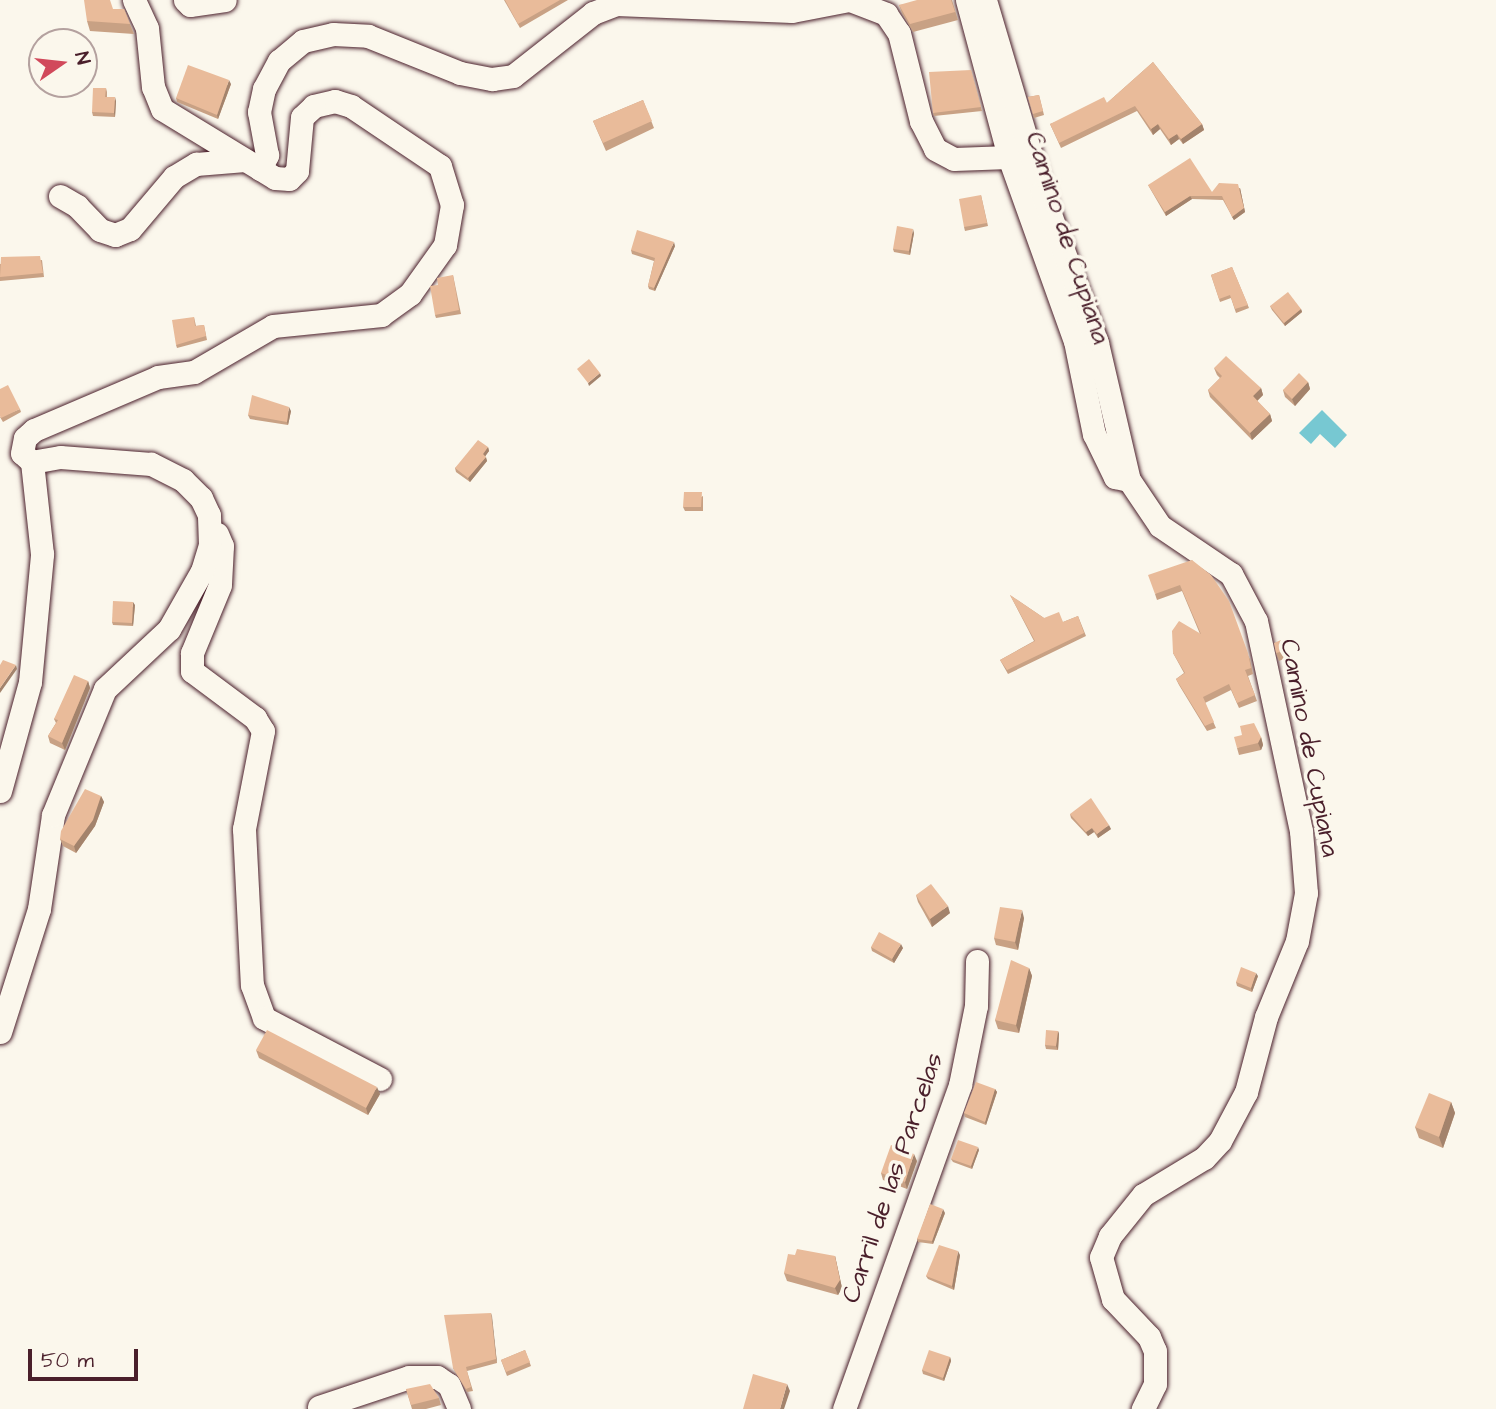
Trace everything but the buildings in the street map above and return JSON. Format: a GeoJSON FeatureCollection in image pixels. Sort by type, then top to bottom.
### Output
{"type":"FeatureCollection","features":[{"type":"Feature","properties":{"kind":"street"},"geometry":{"type":"LineString","coordinates":[[0,791],[30,682],[42,554],[32,462],[22,453],[26,439],[34,430],[158,377],[194,372],[273,326],[381,315],[410,294],[445,245],[452,205],[440,166],[351,106],[335,101],[314,106],[302,117],[297,171],[289,179],[253,165],[162,109],[153,87],[147,28],[134,0]]}},
{"type":"Feature","properties":{"kind":"street"},"geometry":{"type":"LineString","coordinates":[[185,0],[190,5],[225,0]]}},
{"type":"Feature","properties":{"kind":"street"},"geometry":{"type":"LineString","coordinates":[[60,196],[100,230],[114,235],[130,229],[174,177],[196,164],[253,165],[267,155],[259,112],[264,89],[279,61],[303,41],[334,34],[368,36],[460,73],[492,79],[513,76],[593,13],[616,4],[792,11],[849,0],[886,14],[899,33],[921,121],[935,149],[954,159],[1009,157]]}},
{"type":"Feature","properties":{"kind":"street","name":"Camino de Cupiana"},"geometry":{"type":"LineString","coordinates":[[967,0],[1009,157],[1075,341],[1094,434],[1115,477],[1129,480]]}},
{"type":"Feature","properties":{"kind":"street","name":"Camino de Cupiana"},"geometry":{"type":"LineString","coordinates":[[985,0],[1042,191],[1097,343],[1129,480],[1160,526],[1231,573],[1256,621],[1301,831],[1306,893],[1297,941],[1266,1017],[1245,1092],[1220,1141],[1204,1158],[1143,1195],[1110,1236],[1101,1258],[1112,1299],[1149,1337],[1155,1351],[1155,1384],[1143,1409]]}},
{"type":"Feature","properties":{"kind":"street"},"geometry":{"type":"LineString","coordinates":[[32,462],[60,457],[151,464],[184,480],[201,498],[222,546],[220,585],[192,653],[192,671],[255,718],[263,732],[244,829],[253,985],[264,1018],[380,1079]]}},
{"type":"Feature","properties":{"kind":"street"},"geometry":{"type":"LineString","coordinates":[[0,1032],[39,909],[53,815],[105,689],[169,629],[202,571],[210,545],[209,515]]}},
{"type":"Feature","properties":{"kind":"street","name":"Carril de las Parcelas"},"geometry":{"type":"LineString","coordinates":[[844,1409],[960,1085],[976,1006],[977,961]]}},
{"type":"Feature","properties":{"kind":"street"},"geometry":{"type":"LineString","coordinates":[[319,1407],[409,1377],[437,1377],[449,1385],[459,1409]]}},
{"type":"Feature","properties":{"kind":"water"},"geometry":{"type":"Polygon","coordinates":[[[1322,410],[1347,435],[1335,448],[1320,434],[1311,444],[1299,433],[1322,410]]]}}]}
